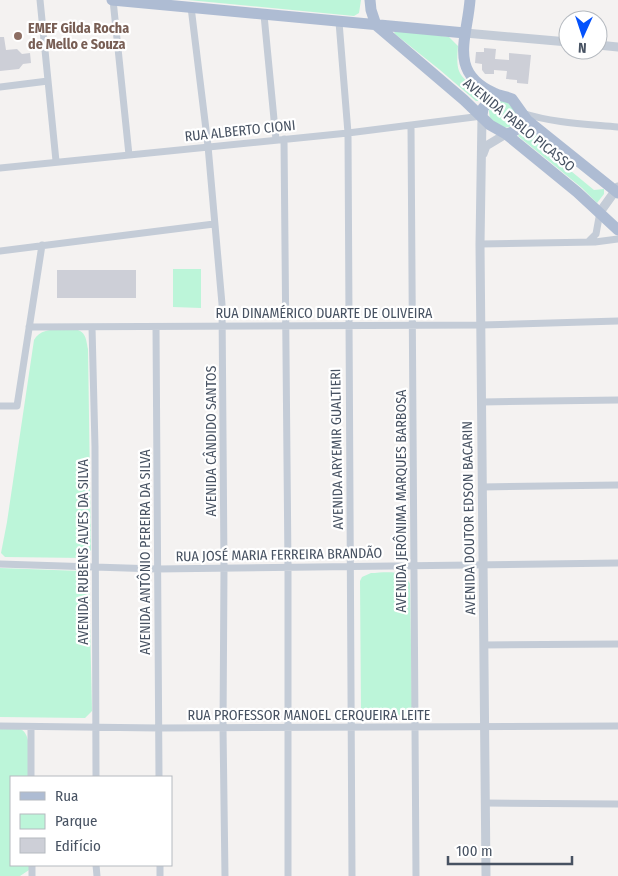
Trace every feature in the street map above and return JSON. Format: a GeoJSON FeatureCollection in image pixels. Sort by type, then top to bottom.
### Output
{"type":"FeatureCollection","features":[{"type":"Feature","properties":{"kind":"main road"},"geometry":{"type":"LineString","coordinates":[[113,0],[465,32]]}},
{"type":"Feature","properties":{"kind":"main road"},"geometry":{"type":"LineString","coordinates":[[370,0],[376,24]]}},
{"type":"Feature","properties":{"kind":"main road","name":"AVENIDA PABLO PICASSO"},"geometry":{"type":"LineString","coordinates":[[470,0],[465,32],[464,57],[466,70],[470,76],[496,94],[512,99],[524,116],[617,190]]}},
{"type":"Feature","properties":{"kind":"main road","name":"AVENIDA PABLO PICASSO"},"geometry":{"type":"LineString","coordinates":[[376,24],[497,130],[506,134],[600,212],[618,230]]}},
{"type":"Feature","properties":{"kind":"main road"},"geometry":{"type":"LineString","coordinates":[[482,116],[483,108],[496,94]]}},
{"type":"Feature","properties":{"kind":"main road"},"geometry":{"type":"LineString","coordinates":[[506,134],[514,132],[522,126],[524,116]]}},
{"type":"Feature","properties":{"kind":"street"},"geometry":{"type":"LineString","coordinates":[[40,0],[56,161]]}},
{"type":"Feature","properties":{"kind":"street"},"geometry":{"type":"LineString","coordinates":[[113,0],[128,155]]}},
{"type":"Feature","properties":{"kind":"street","name":"AVENIDA CÂNDIDO SANTOS"},"geometry":{"type":"LineString","coordinates":[[191,8],[208,146],[222,304],[225,876]]}},
{"type":"Feature","properties":{"kind":"street"},"geometry":{"type":"LineString","coordinates":[[264,15],[280,140],[288,567],[288,876]]}},
{"type":"Feature","properties":{"kind":"street","name":"AVENIDA ARYEMIR GUALTIERI"},"geometry":{"type":"LineString","coordinates":[[339,22],[348,133],[352,876]]}},
{"type":"Feature","properties":{"kind":"street"},"geometry":{"type":"LineString","coordinates":[[465,32],[558,41]]}},
{"type":"Feature","properties":{"kind":"street"},"geometry":{"type":"LineString","coordinates":[[0,87],[48,81]]}},
{"type":"Feature","properties":{"kind":"street","name":"RUA ALBERTO CIONI"},"geometry":{"type":"LineString","coordinates":[[0,168],[348,133],[482,116]]}},
{"type":"Feature","properties":{"kind":"street","name":"AVENIDA DOUTOR EDSON BACARIN"},"geometry":{"type":"LineString","coordinates":[[482,116],[480,244],[485,876]]}},
{"type":"Feature","properties":{"kind":"street"},"geometry":{"type":"LineString","coordinates":[[524,116],[618,127]]}},
{"type":"Feature","properties":{"kind":"street","name":"AVENIDA JERÔNIMA MARQUES BARBOSA"},"geometry":{"type":"LineString","coordinates":[[411,126],[416,876]]}},
{"type":"Feature","properties":{"kind":"street"},"geometry":{"type":"LineString","coordinates":[[481,162],[486,146],[506,134]]}},
{"type":"Feature","properties":{"kind":"street"},"geometry":{"type":"LineString","coordinates":[[588,241],[596,234],[600,212],[617,190]]}},
{"type":"Feature","properties":{"kind":"street"},"geometry":{"type":"LineString","coordinates":[[0,251],[214,224]]}},
{"type":"Feature","properties":{"kind":"street"},"geometry":{"type":"LineString","coordinates":[[480,244],[618,240]]}},
{"type":"Feature","properties":{"kind":"street"},"geometry":{"type":"LineString","coordinates":[[0,406],[17,406],[42,245]]}},
{"type":"Feature","properties":{"kind":"street","name":"RUA DINAMÉRICO DUARTE DE OLIVEIRA"},"geometry":{"type":"LineString","coordinates":[[29,327],[412,326],[618,321]]}},
{"type":"Feature","properties":{"kind":"street","name":"AVENIDA RUBENS ALVES DA SILVA"},"geometry":{"type":"LineString","coordinates":[[92,327],[95,447],[96,776]]}},
{"type":"Feature","properties":{"kind":"street","name":"AVENIDA ANTÔNIO PEREIRA DA SILVA"},"geometry":{"type":"LineString","coordinates":[[156,327],[159,776]]}},
{"type":"Feature","properties":{"kind":"street"},"geometry":{"type":"LineString","coordinates":[[482,402],[618,400]]}},
{"type":"Feature","properties":{"kind":"street"},"geometry":{"type":"LineString","coordinates":[[482,486],[618,485]]}},
{"type":"Feature","properties":{"kind":"street","name":"RUA JOSÉ MARIA FERREIRA BRANDÃO"},"geometry":{"type":"LineString","coordinates":[[0,564],[157,569],[618,563]]}},
{"type":"Feature","properties":{"kind":"street"},"geometry":{"type":"LineString","coordinates":[[484,645],[618,644]]}},
{"type":"Feature","properties":{"kind":"street","name":"RUA PROFESSOR MANOEL CERQUEIRA LEITE"},"geometry":{"type":"LineString","coordinates":[[0,726],[351,728],[618,726]]}},
{"type":"Feature","properties":{"kind":"street"},"geometry":{"type":"LineString","coordinates":[[31,727],[31,776]]}},
{"type":"Feature","properties":{"kind":"street"},"geometry":{"type":"LineString","coordinates":[[485,803],[618,804]]}},
{"type":"Feature","properties":{"kind":"green space"},"geometry":{"type":"Polygon","coordinates":[[[188,0],[361,0],[359,13],[354,16],[188,0]]]}},
{"type":"Feature","properties":{"kind":"green space"},"geometry":{"type":"Polygon","coordinates":[[[396,30],[449,37],[458,46],[457,56],[461,75],[483,94],[480,101],[476,101],[394,33],[396,30]]]}},
{"type":"Feature","properties":{"kind":"green space"},"geometry":{"type":"Polygon","coordinates":[[[494,100],[505,100],[516,111],[514,125],[504,127],[490,119],[488,105],[494,100]]]}},
{"type":"Feature","properties":{"kind":"green space"},"geometry":{"type":"Polygon","coordinates":[[[527,126],[539,137],[532,139],[594,190],[604,189],[604,194],[597,203],[582,188],[518,136],[527,126]]]}},
{"type":"Feature","properties":{"kind":"green space"},"geometry":{"type":"Polygon","coordinates":[[[173,269],[201,269],[201,308],[173,307],[173,269]]]}},
{"type":"Feature","properties":{"kind":"green space"},"geometry":{"type":"Polygon","coordinates":[[[74,329],[83,334],[88,349],[91,550],[84,558],[5,557],[1,553],[34,340],[46,331],[74,329]]]}},
{"type":"Feature","properties":{"kind":"green space"},"geometry":{"type":"Polygon","coordinates":[[[0,568],[81,571],[89,576],[92,711],[85,718],[0,717],[0,568]]]}},
{"type":"Feature","properties":{"kind":"green space"},"geometry":{"type":"Polygon","coordinates":[[[371,573],[398,573],[407,579],[410,584],[412,708],[405,715],[367,717],[361,712],[360,581],[362,577],[371,573]]]}},
{"type":"Feature","properties":{"kind":"green space"},"geometry":{"type":"Polygon","coordinates":[[[0,728],[13,728],[20,729],[27,737],[30,758],[29,776],[10,776],[10,866],[30,866],[29,870],[20,876],[0,876],[0,728]]]}},
{"type":"Feature","properties":{"kind":"building"},"geometry":{"type":"Polygon","coordinates":[[[0,37],[4,37],[6,50],[17,49],[22,54],[30,53],[31,63],[23,64],[19,69],[0,71],[0,37]]]}},
{"type":"Feature","properties":{"kind":"building"},"geometry":{"type":"Polygon","coordinates":[[[484,48],[496,49],[495,59],[509,60],[509,53],[531,55],[528,84],[506,79],[507,71],[494,70],[494,74],[485,74],[482,70],[482,64],[475,63],[476,52],[484,52],[484,48]]]}},
{"type":"Feature","properties":{"kind":"building"},"geometry":{"type":"Polygon","coordinates":[[[57,270],[136,270],[136,298],[57,298],[57,270]]]}},
{"type":"Feature","properties":{"kind":"place","name":"EMEF Gilda Rocha de Mello e Souza"},"geometry":{"type":"Point","coordinates":[18,36]}}]}
